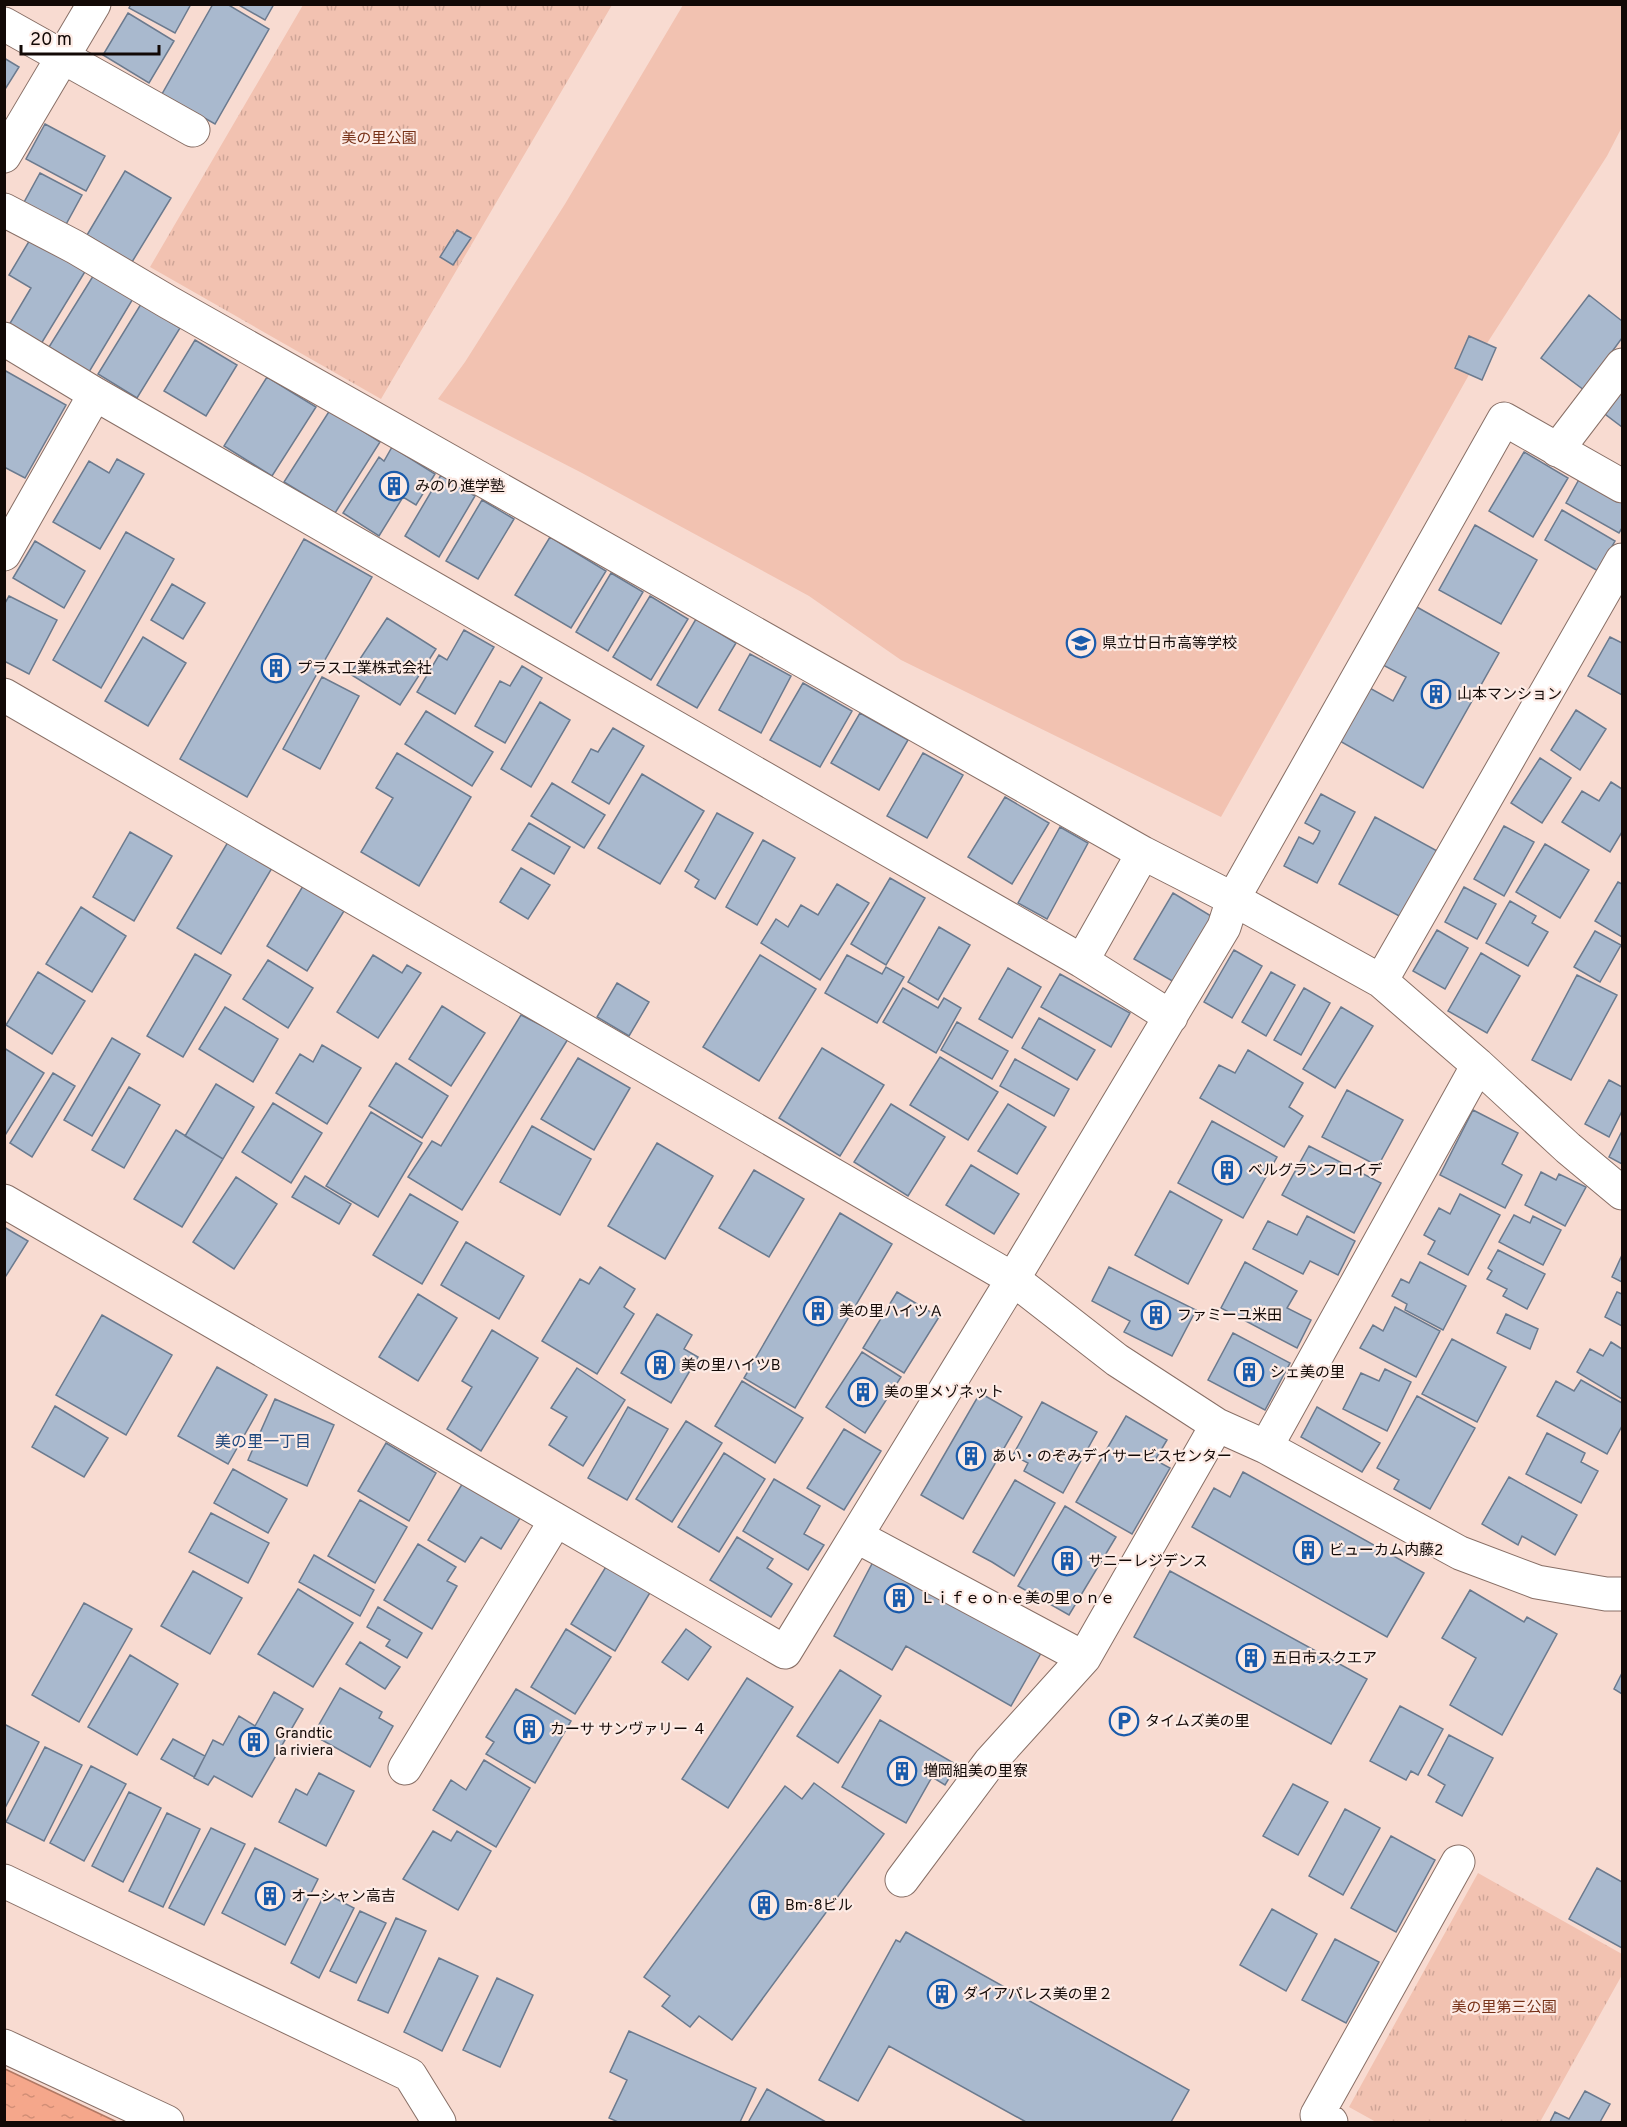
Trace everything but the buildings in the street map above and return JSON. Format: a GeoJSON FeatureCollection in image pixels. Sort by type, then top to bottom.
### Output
{"type":"FeatureCollection","features":[{"type":"Feature","properties":{"kind":"street"},"geometry":{"type":"LineString","coordinates":[[4,156],[93,4]]}},
{"type":"Feature","properties":{"kind":"street"},"geometry":{"type":"LineString","coordinates":[[4,24],[193,130]]}},
{"type":"Feature","properties":{"kind":"street"},"geometry":{"type":"LineString","coordinates":[[4,210],[75,247],[168,302],[1143,853],[1233,899],[1381,981],[1478,1065],[1568,1148],[1623,1193]]}},
{"type":"Feature","properties":{"kind":"street"},"geometry":{"type":"LineString","coordinates":[[4,339],[95,394],[1082,961],[1171,1017]]}},
{"type":"Feature","properties":{"kind":"street"},"geometry":{"type":"LineString","coordinates":[[1557,450],[1623,365]]}},
{"type":"Feature","properties":{"kind":"street"},"geometry":{"type":"LineString","coordinates":[[4,554],[95,394]]}},
{"type":"Feature","properties":{"kind":"street"},"geometry":{"type":"LineString","coordinates":[[4,1201],[785,1652],[1013,1279],[1224,927],[1233,899],[1504,419],[1623,486]]}},
{"type":"Feature","properties":{"kind":"street"},"geometry":{"type":"LineString","coordinates":[[1381,981],[1623,560]]}},
{"type":"Feature","properties":{"kind":"street"},"geometry":{"type":"LineString","coordinates":[[4,695],[1013,1279],[1117,1360],[1217,1425],[1266,1447],[1460,1553],[1537,1582],[1606,1594],[1623,1594]]}},
{"type":"Feature","properties":{"kind":"street"},"geometry":{"type":"LineString","coordinates":[[1082,961],[1143,853]]}},
{"type":"Feature","properties":{"kind":"street"},"geometry":{"type":"LineString","coordinates":[[1266,1447],[1478,1065]]}},
{"type":"Feature","properties":{"kind":"street"},"geometry":{"type":"LineString","coordinates":[[902,1880],[990,1762],[1084,1658],[1217,1425]]}},
{"type":"Feature","properties":{"kind":"street"},"geometry":{"type":"LineString","coordinates":[[405,1768],[556,1520]]}},
{"type":"Feature","properties":{"kind":"street"},"geometry":{"type":"LineString","coordinates":[[856,1536],[1084,1658]]}},
{"type":"Feature","properties":{"kind":"street"},"geometry":{"type":"LineString","coordinates":[[1331,2122],[1317,2115],[1458,1862]]}},
{"type":"Feature","properties":{"kind":"street"},"geometry":{"type":"LineString","coordinates":[[4,1881],[410,2075],[439,2122]]}},
{"type":"Feature","properties":{"kind":"street"},"geometry":{"type":"LineString","coordinates":[[4,2046],[167,2122]]}},
{"type":"Feature","properties":{"kind":"green space","name":"美の里公園"},"geometry":{"type":"Polygon","coordinates":[[[303,5],[612,5],[381,399],[150,267],[303,5]]]}},
{"type":"Feature","properties":{"kind":"green space","name":"県立廿日市高等学校"},"geometry":{"type":"Polygon","coordinates":[[[683,5],[1622,5],[1622,127],[1607,156],[1484,348],[1221,817],[901,660],[809,596],[582,473],[438,399],[465,362],[565,204],[683,5]]]}},
{"type":"Feature","properties":{"kind":"green space","name":"美の里第三公園"},"geometry":{"type":"Polygon","coordinates":[[[1478,1873],[1622,1954],[1622,1975],[1540,2122],[1376,2122],[1349,2107],[1478,1873]]]}},
{"type":"Feature","properties":{"kind":"water"},"geometry":{"type":"Polygon","coordinates":[[[5,2069],[117,2122],[5,2122],[5,2069]]]}},
{"type":"Feature","properties":{"kind":"place","name":"みのり進学塾"},"geometry":{"type":"Point","coordinates":[394,486]}},
{"type":"Feature","properties":{"kind":"place","name":"県立廿日市高等学校"},"geometry":{"type":"Point","coordinates":[1081,643]}},
{"type":"Feature","properties":{"kind":"place","name":"プラス工業株式会社"},"geometry":{"type":"Point","coordinates":[276,668]}},
{"type":"Feature","properties":{"kind":"place","name":"山本マンション"},"geometry":{"type":"Point","coordinates":[1436,694]}},
{"type":"Feature","properties":{"kind":"place","name":"ベルグランフロイデ"},"geometry":{"type":"Point","coordinates":[1227,1170]}},
{"type":"Feature","properties":{"kind":"place","name":"美の里ハイツＡ"},"geometry":{"type":"Point","coordinates":[818,1311]}},
{"type":"Feature","properties":{"kind":"place","name":"ファミーユ米田"},"geometry":{"type":"Point","coordinates":[1156,1315]}},
{"type":"Feature","properties":{"kind":"place","name":"美の里ハイツB"},"geometry":{"type":"Point","coordinates":[660,1365]}},
{"type":"Feature","properties":{"kind":"place","name":"シェ美の里"},"geometry":{"type":"Point","coordinates":[1249,1372]}},
{"type":"Feature","properties":{"kind":"place","name":"美の里メゾネット"},"geometry":{"type":"Point","coordinates":[863,1392]}},
{"type":"Feature","properties":{"kind":"place","name":"あい・のぞみデイサービスセンター"},"geometry":{"type":"Point","coordinates":[971,1456]}},
{"type":"Feature","properties":{"kind":"place","name":"ビューカム内藤2"},"geometry":{"type":"Point","coordinates":[1308,1550]}},
{"type":"Feature","properties":{"kind":"place","name":"サニーレジデンス"},"geometry":{"type":"Point","coordinates":[1067,1561]}},
{"type":"Feature","properties":{"kind":"place","name":"Ｌｉｆｅｏｎｅ美の里ｏｎｅ"},"geometry":{"type":"Point","coordinates":[899,1598]}},
{"type":"Feature","properties":{"kind":"place","name":"五日市スクエア"},"geometry":{"type":"Point","coordinates":[1251,1658]}},
{"type":"Feature","properties":{"kind":"place","name":"タイムズ美の里"},"geometry":{"type":"Point","coordinates":[1124,1721]}},
{"type":"Feature","properties":{"kind":"place","name":"カーサ サンヴァリー ４"},"geometry":{"type":"Point","coordinates":[529,1729]}},
{"type":"Feature","properties":{"kind":"place","name":"Grandtic la riviera"},"geometry":{"type":"Point","coordinates":[254,1742]}},
{"type":"Feature","properties":{"kind":"place","name":"増岡組美の里寮"},"geometry":{"type":"Point","coordinates":[902,1771]}},
{"type":"Feature","properties":{"kind":"place","name":"オーシャン高吉"},"geometry":{"type":"Point","coordinates":[270,1896]}},
{"type":"Feature","properties":{"kind":"place","name":"Bm-8ビル"},"geometry":{"type":"Point","coordinates":[764,1905]}},
{"type":"Feature","properties":{"kind":"place","name":"ダイアパレス美の里２"},"geometry":{"type":"Point","coordinates":[942,1994]}},
{"type":"Feature","properties":{"kind":"district","name":"美の里一丁目"},"geometry":{"type":"Point","coordinates":[263,1441]}}]}
